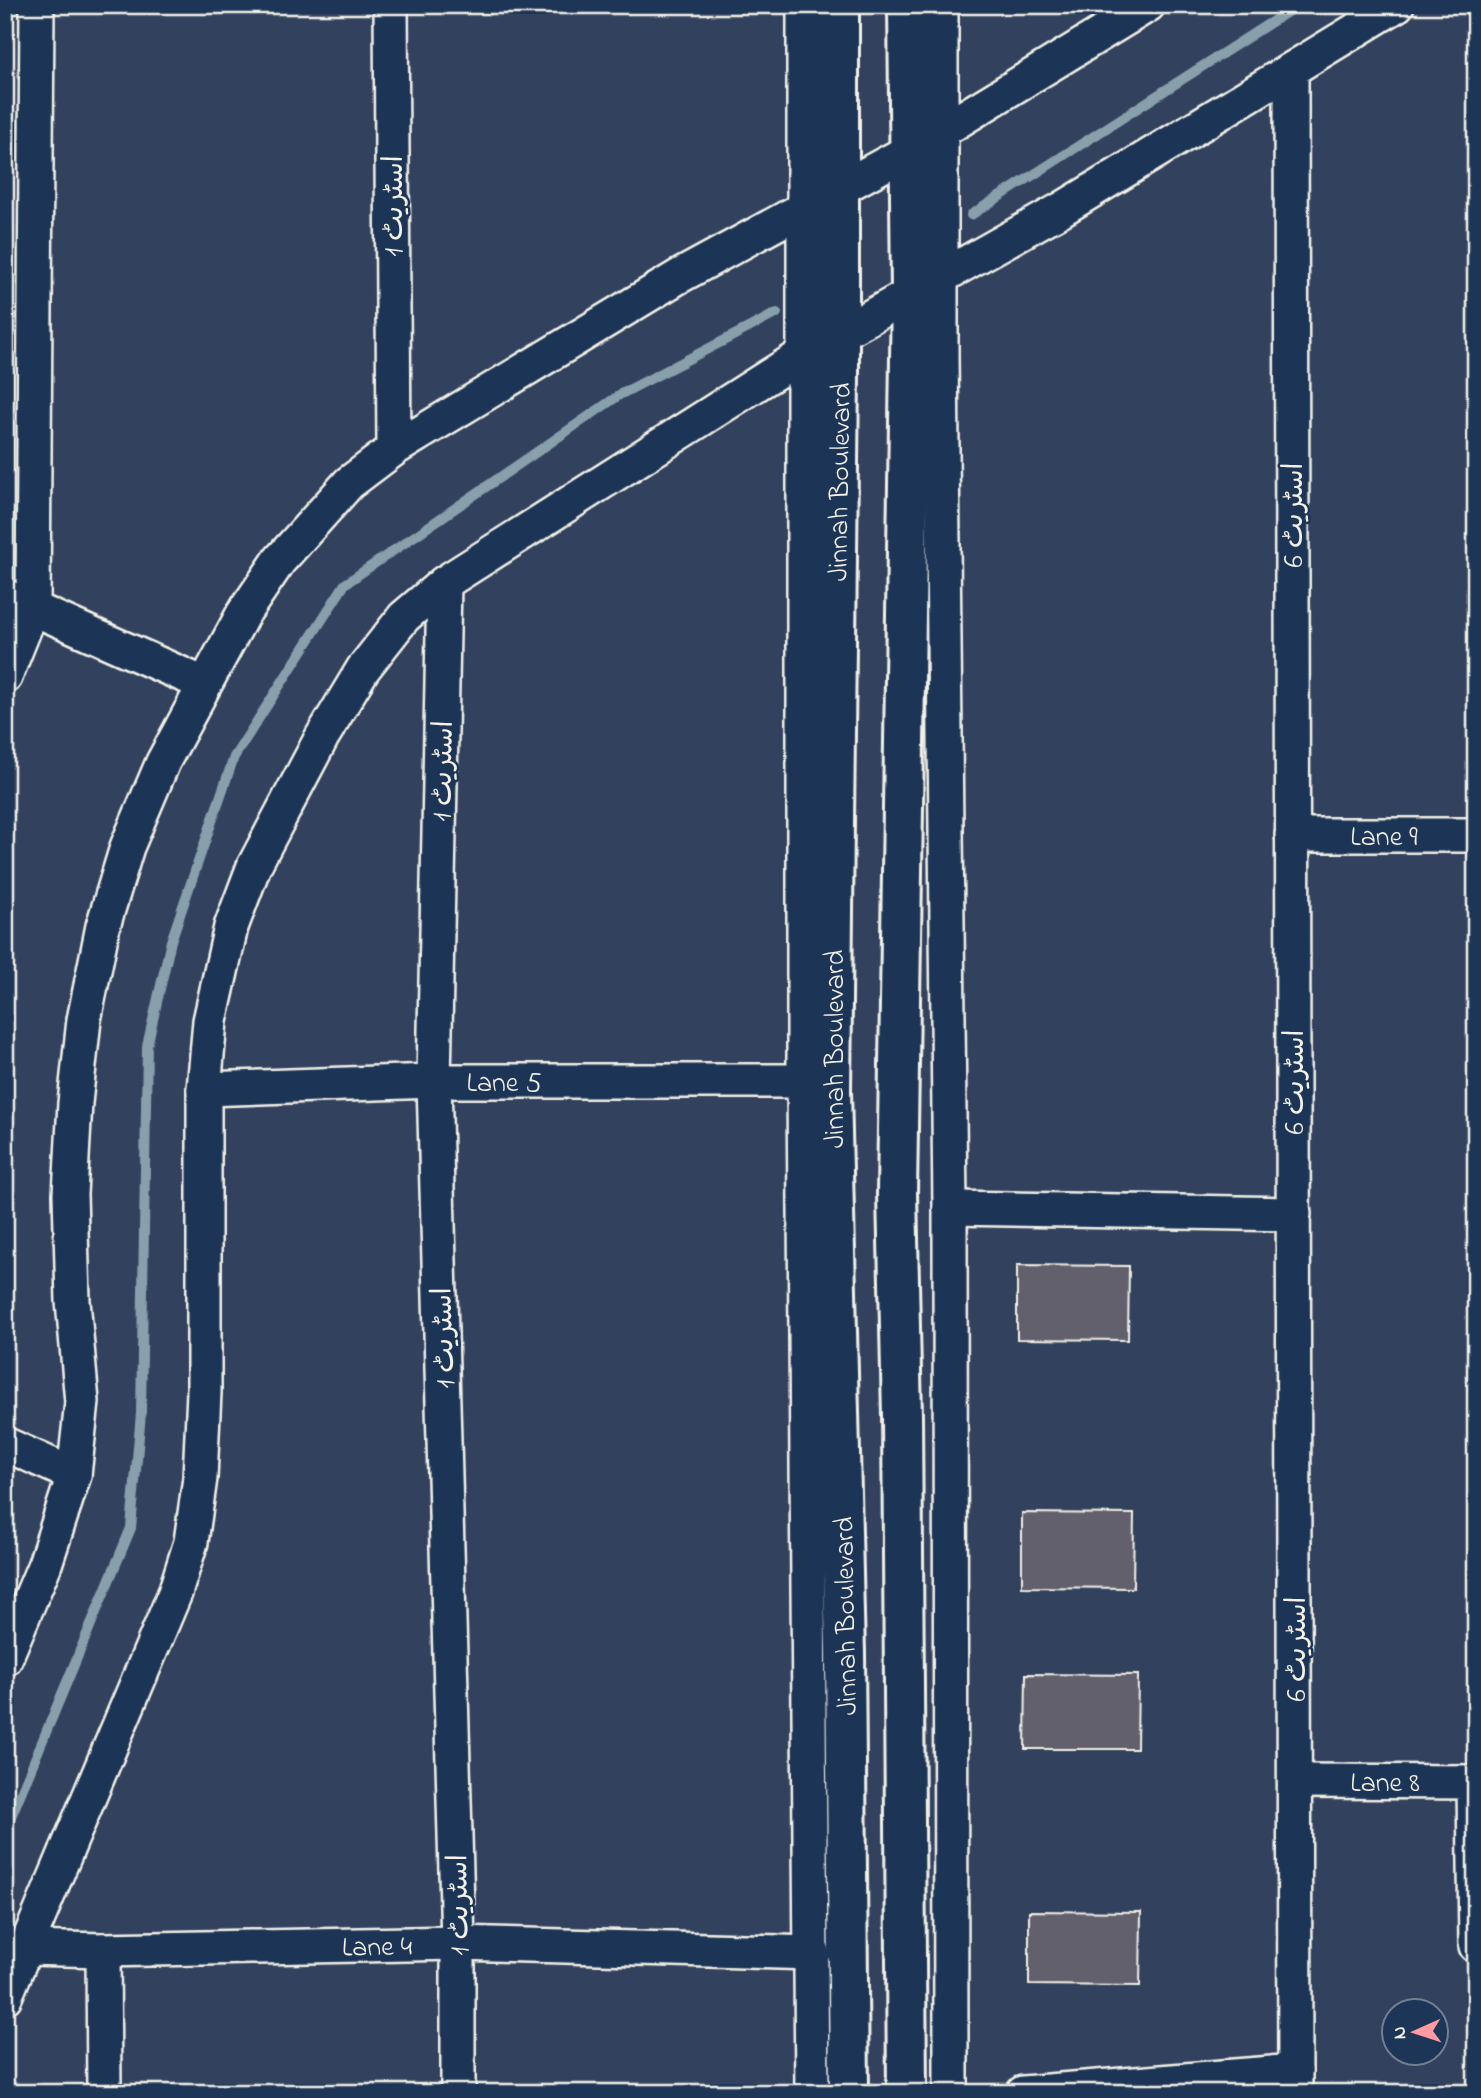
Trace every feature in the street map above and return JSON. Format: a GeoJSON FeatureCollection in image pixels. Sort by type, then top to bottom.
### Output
{"type":"FeatureCollection","features":[{"type":"Feature","properties":{"kind":"street"},"geometry":{"type":"LineString","coordinates":[[5,677],[19,602],[37,5]]}},
{"type":"Feature","properties":{"kind":"street","name":"اسٹریٹ 1"},"geometry":{"type":"LineString","coordinates":[[391,5],[394,449]]}},
{"type":"Feature","properties":{"kind":"street"},"geometry":{"type":"LineString","coordinates":[[804,5],[804,1081],[825,1477],[812,2093]]}},
{"type":"Feature","properties":{"kind":"street","name":"Jinnah Boulevard"},"geometry":{"type":"LineString","coordinates":[[839,5],[839,335],[825,1477],[845,1666],[849,2093]]}},
{"type":"Feature","properties":{"kind":"street","name":"Jinnah Boulevard"},"geometry":{"type":"LineString","coordinates":[[907,2093],[897,1193],[926,286],[909,151],[908,5]]}},
{"type":"Feature","properties":{"kind":"street"},"geometry":{"type":"LineString","coordinates":[[941,5],[941,130],[926,286],[950,1208],[951,2093]]}},
{"type":"Feature","properties":{"kind":"street"},"geometry":{"type":"LineString","coordinates":[[5,1659],[45,1564],[74,1475],[82,1402],[73,1301],[70,1194],[75,1103],[84,1020],[103,926],[127,847],[163,762],[243,614],[279,561],[349,483],[394,449],[678,277],[909,151],[1148,5]]}},
{"type":"Feature","properties":{"kind":"street"},"geometry":{"type":"LineString","coordinates":[[5,1997],[175,1593],[191,1542],[200,1478],[204,1392],[204,1089],[210,1021],[231,927],[254,866],[322,737],[363,669],[404,617],[444,583],[804,354],[1062,209],[1397,5]]}},
{"type":"Feature","properties":{"kind":"street","name":"اسٹریٹ 6"},"geometry":{"type":"LineString","coordinates":[[1291,70],[1295,2082]]}},
{"type":"Feature","properties":{"kind":"street","name":"اسٹریٹ 1"},"geometry":{"type":"LineString","coordinates":[[444,583],[435,1081],[458,1943],[458,2093]]}},
{"type":"Feature","properties":{"kind":"street"},"geometry":{"type":"LineString","coordinates":[[19,602],[204,684]]}},
{"type":"Feature","properties":{"kind":"street","name":"Lane 9"},"geometry":{"type":"LineString","coordinates":[[1292,835],[1476,835]]}},
{"type":"Feature","properties":{"kind":"street","name":"Lane 5"},"geometry":{"type":"LineString","coordinates":[[204,1089],[435,1081],[804,1081]]}},
{"type":"Feature","properties":{"kind":"street"},"geometry":{"type":"LineString","coordinates":[[950,1208],[1294,1214]]}},
{"type":"Feature","properties":{"kind":"street"},"geometry":{"type":"LineString","coordinates":[[5,1444],[74,1475]]}},
{"type":"Feature","properties":{"kind":"street"},"geometry":{"type":"LineString","coordinates":[[902,1475],[949,1475]]}},
{"type":"Feature","properties":{"kind":"street","name":"Lane 8"},"geometry":{"type":"LineString","coordinates":[[1295,1781],[1475,1782]]}},
{"type":"Feature","properties":{"kind":"street"},"geometry":{"type":"LineString","coordinates":[[1475,1782],[1476,1945]]}},
{"type":"Feature","properties":{"kind":"street","name":"Lane 4"},"geometry":{"type":"LineString","coordinates":[[25,1948],[103,1950],[458,1943],[813,1953]]}},
{"type":"Feature","properties":{"kind":"street"},"geometry":{"type":"LineString","coordinates":[[103,1950],[104,2093]]}},
{"type":"Feature","properties":{"kind":"street"},"geometry":{"type":"LineString","coordinates":[[1023,2093],[1295,2082]]}},
{"type":"Feature","properties":{"kind":"building"},"geometry":{"type":"Polygon","coordinates":[[[1017,1265],[1129,1266],[1128,1340],[1017,1339],[1017,1265]]]}},
{"type":"Feature","properties":{"kind":"building"},"geometry":{"type":"Polygon","coordinates":[[[1022,1513],[1134,1514],[1133,1588],[1022,1587],[1022,1513]]]}},
{"type":"Feature","properties":{"kind":"building"},"geometry":{"type":"Polygon","coordinates":[[[1026,1674],[1138,1675],[1137,1749],[1025,1749],[1026,1674]]]}},
{"type":"Feature","properties":{"kind":"building"},"geometry":{"type":"Polygon","coordinates":[[[1029,1911],[1141,1912],[1140,1986],[1029,1985],[1029,1911]]]}},
{"type":"Feature","properties":{"kind":"waterway"},"geometry":{"type":"LineString","coordinates":[[971,215],[1298,5]]}},
{"type":"Feature","properties":{"kind":"waterway"},"geometry":{"type":"LineString","coordinates":[[5,1831],[131,1528],[141,1413],[147,1046],[171,941],[234,757],[345,584],[621,394],[777,313]]}}]}
